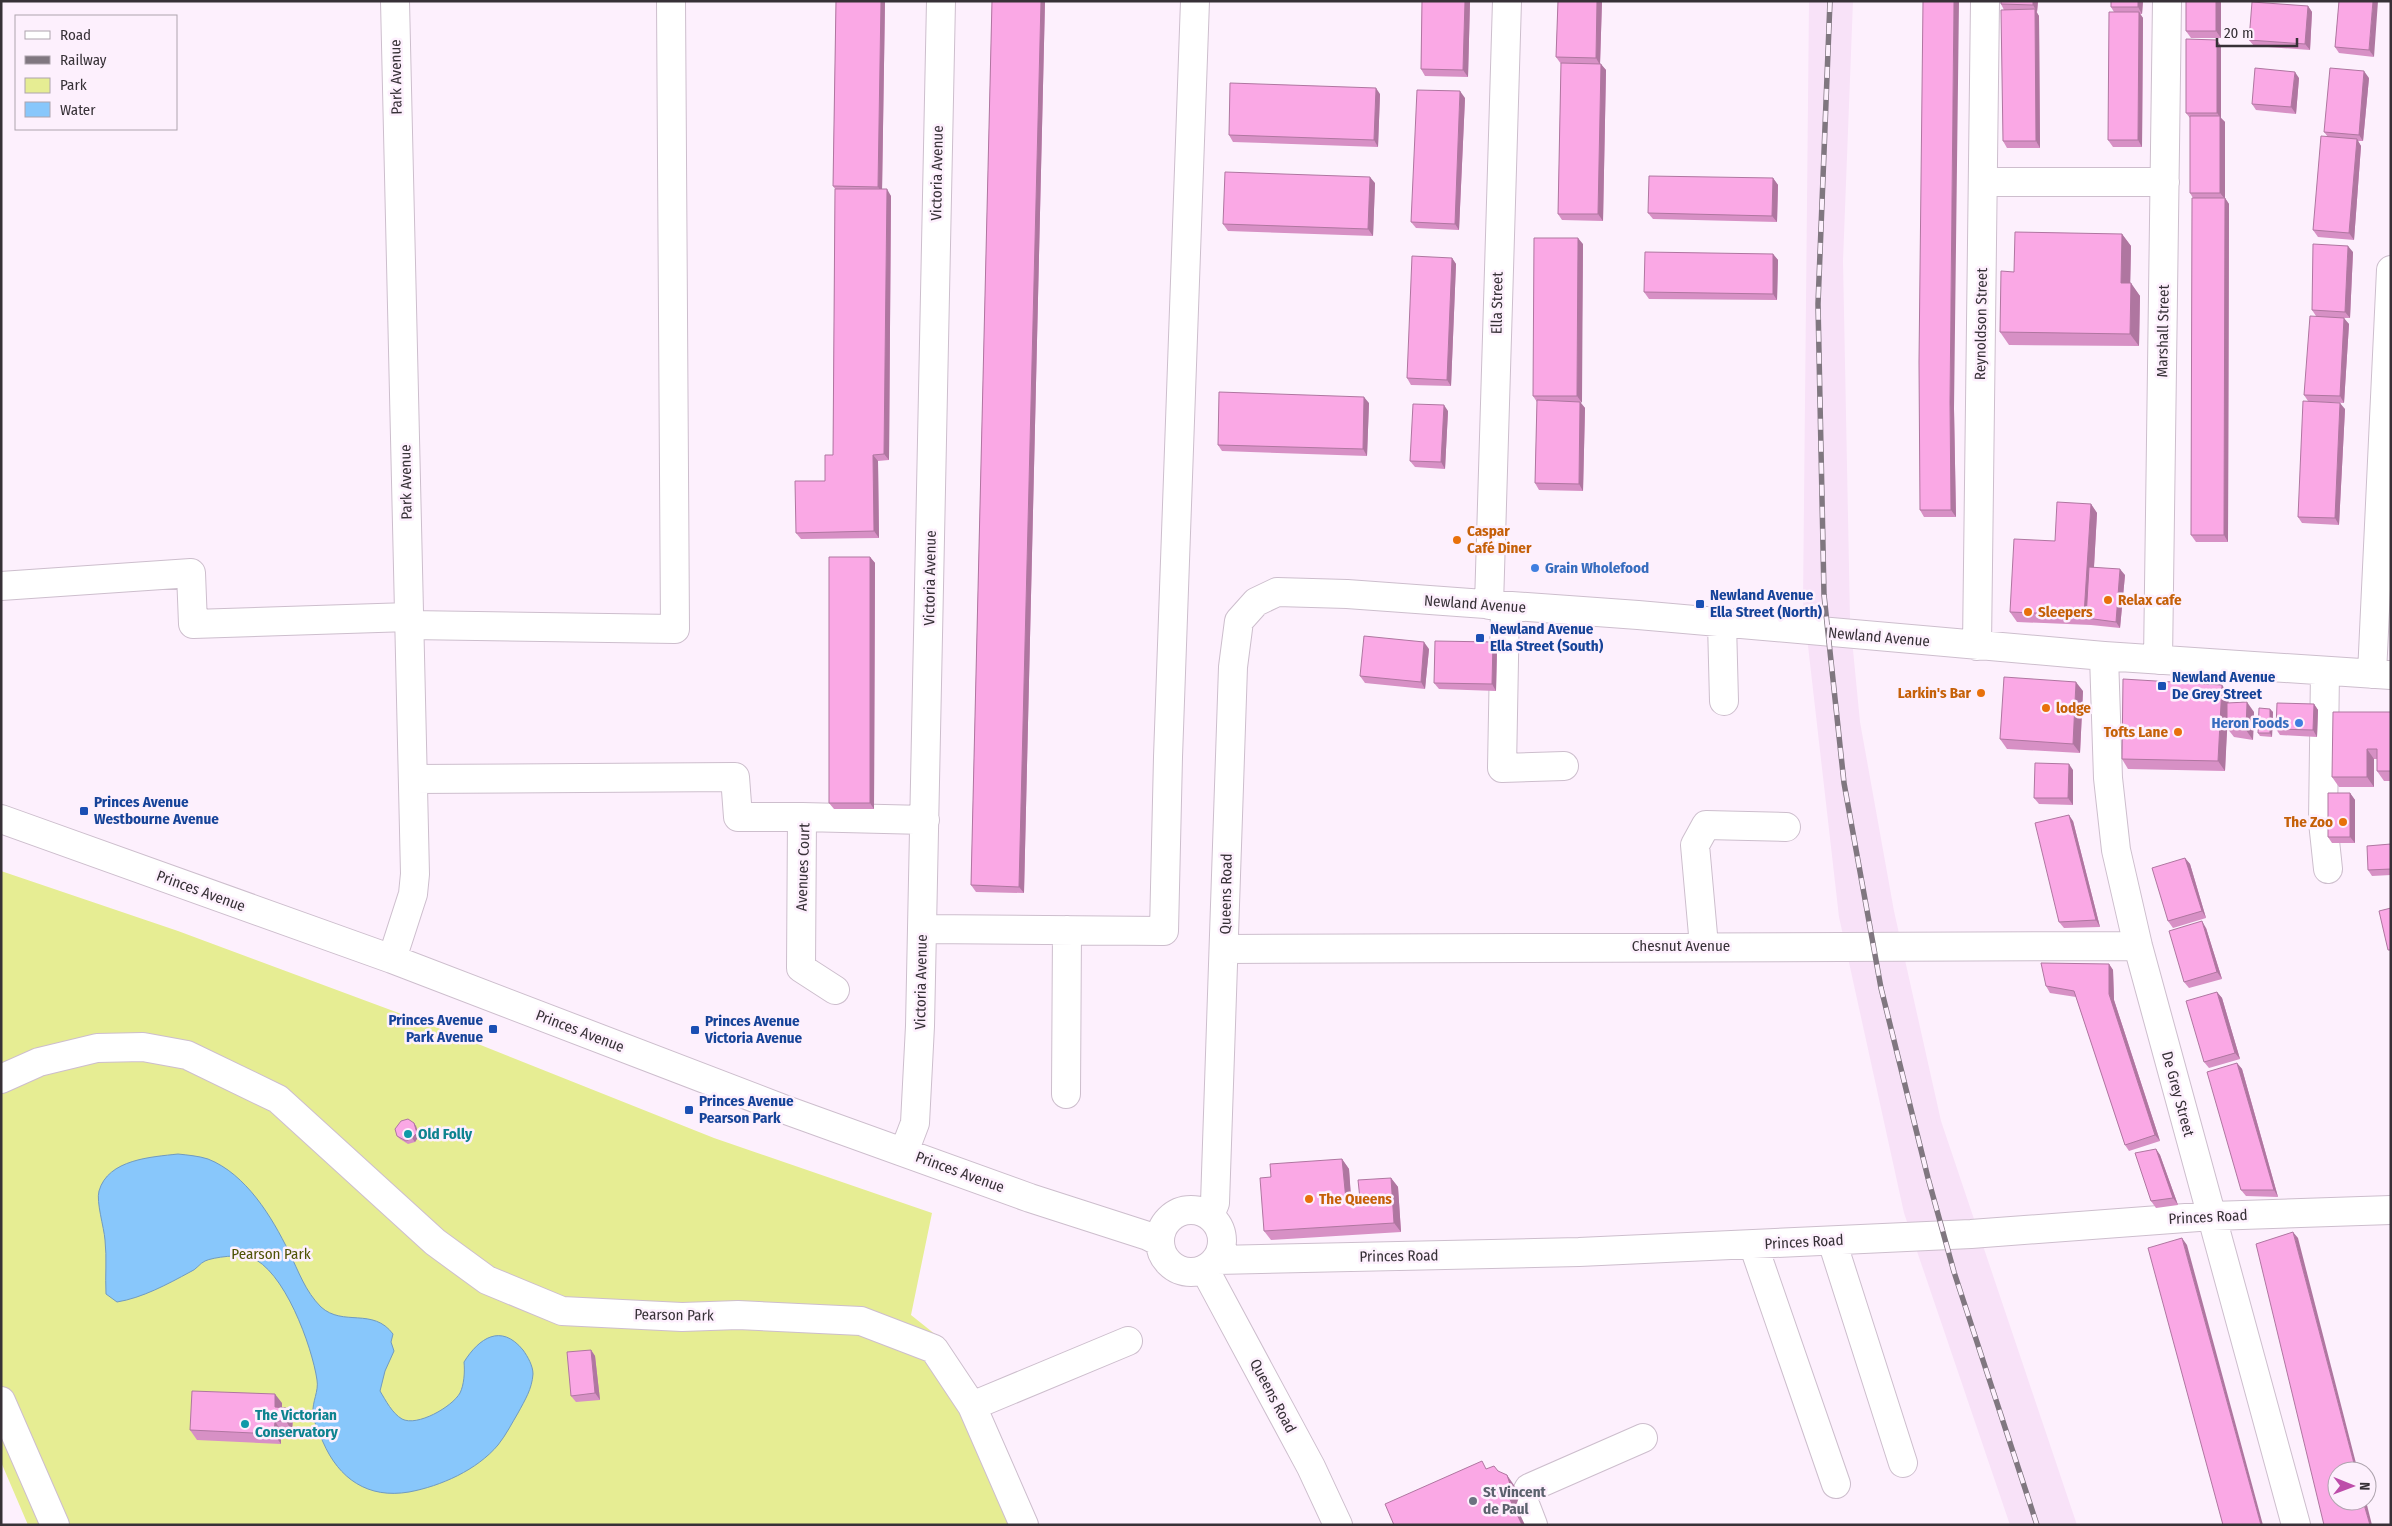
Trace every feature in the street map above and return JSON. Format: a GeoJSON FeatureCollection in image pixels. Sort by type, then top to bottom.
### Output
{"type":"FeatureCollection","features":[{"type":"Feature","properties":{"kind":"street","name":"Park Avenue"},"geometry":{"type":"LineString","coordinates":[[392,959],[413,894],[415,874],[394,1]]}},
{"type":"Feature","properties":{"kind":"street"},"geometry":{"type":"LineString","coordinates":[[1,586],[191,573],[193,624],[409,621],[675,629],[671,1]]}},
{"type":"Feature","properties":{"kind":"street","name":"Victoria Avenue"},"geometry":{"type":"LineString","coordinates":[[904,1152],[915,1123],[922,929],[940,1]]}},
{"type":"Feature","properties":{"kind":"street"},"geometry":{"type":"LineString","coordinates":[[922,929],[1164,931],[1168,756],[1195,1]]}},
{"type":"Feature","properties":{"kind":"street","name":"Ella Street"},"geometry":{"type":"LineString","coordinates":[[1507,1],[1491,518],[1497,606],[1502,768],[1564,766]]}},
{"type":"Feature","properties":{"kind":"street","name":"Reynoldson Street"},"geometry":{"type":"LineString","coordinates":[[1977,646],[1985,1]]}},
{"type":"Feature","properties":{"kind":"street","name":"Marshall Street"},"geometry":{"type":"LineString","coordinates":[[2158,660],[2167,1]]}},
{"type":"Feature","properties":{"kind":"street"},"geometry":{"type":"LineString","coordinates":[[1983,182],[2165,182]]}},
{"type":"Feature","properties":{"kind":"street"},"geometry":{"type":"LineString","coordinates":[[2381,674],[2391,270]]}},
{"type":"Feature","properties":{"kind":"street","name":"Newland Avenue"},"geometry":{"type":"LineString","coordinates":[[1277,592],[1347,594],[1722,623],[2104,656],[2381,674]]}},
{"type":"Feature","properties":{"kind":"street","name":"Queens Road"},"geometry":{"type":"LineString","coordinates":[[1210,1215],[1215,1203],[1233,667],[1240,621],[1256,602],[1277,592]]}},
{"type":"Feature","properties":{"kind":"street"},"geometry":{"type":"LineString","coordinates":[[1722,623],[1724,701]]}},
{"type":"Feature","properties":{"kind":"street","name":"De Grey Street"},"geometry":{"type":"LineString","coordinates":[[2104,656],[2108,778],[2116,850],[2138,946],[2296,1525]]}},
{"type":"Feature","properties":{"kind":"street"},"geometry":{"type":"LineString","coordinates":[[2325,671],[2324,822],[2328,869]]}},
{"type":"Feature","properties":{"kind":"street"},"geometry":{"type":"LineString","coordinates":[[413,778],[735,777],[738,817],[802,817]]}},
{"type":"Feature","properties":{"kind":"street","name":"Avenues Court"},"geometry":{"type":"LineString","coordinates":[[835,990],[801,968],[802,817],[925,820]]}},
{"type":"Feature","properties":{"kind":"street","name":"Princes Avenue"},"geometry":{"type":"LineString","coordinates":[[1,819],[392,959],[687,1074],[1160,1242]]}},
{"type":"Feature","properties":{"kind":"street"},"geometry":{"type":"LineString","coordinates":[[1704,946],[1695,845],[1706,826],[1786,827]]}},
{"type":"Feature","properties":{"kind":"street"},"geometry":{"type":"LineString","coordinates":[[1066,1094],[1067,930]]}},
{"type":"Feature","properties":{"kind":"street","name":"Chesnut Avenue"},"geometry":{"type":"LineString","coordinates":[[1225,949],[2138,946]]}},
{"type":"Feature","properties":{"kind":"street","name":"Pearson Park"},"geometry":{"type":"LineString","coordinates":[[1,1079],[39,1062],[97,1048],[143,1047],[187,1055],[278,1099],[435,1242],[487,1280],[562,1311],[682,1317],[738,1315],[862,1321],[934,1349],[972,1406],[1024,1525]]}},
{"type":"Feature","properties":{"kind":"street"},"geometry":{"type":"LineString","coordinates":[[1183,1210],[1194,1210],[1210,1215],[1218,1226],[1222,1238],[1222,1249],[1211,1265],[1194,1273],[1178,1270],[1165,1260],[1160,1250],[1160,1242],[1161,1231],[1172,1216],[1183,1210]]}},
{"type":"Feature","properties":{"kind":"street","name":"Princes Road"},"geometry":{"type":"LineString","coordinates":[[1211,1265],[1832,1241],[1971,1234],[2212,1216],[2391,1210]]}},
{"type":"Feature","properties":{"kind":"street"},"geometry":{"type":"LineString","coordinates":[[1832,1241],[1903,1463]]}},
{"type":"Feature","properties":{"kind":"street"},"geometry":{"type":"LineString","coordinates":[[1753,1244],[1836,1484]]}},
{"type":"Feature","properties":{"kind":"street","name":"Queens Road"},"geometry":{"type":"LineString","coordinates":[[1211,1265],[1312,1467],[1338,1525]]}},
{"type":"Feature","properties":{"kind":"street"},"geometry":{"type":"LineString","coordinates":[[972,1406],[1128,1341]]}},
{"type":"Feature","properties":{"kind":"street"},"geometry":{"type":"LineString","coordinates":[[1,1401],[55,1525]]}},
{"type":"Feature","properties":{"kind":"street"},"geometry":{"type":"LineString","coordinates":[[1533,1525],[1524,1499],[1529,1488],[1643,1438]]}},
{"type":"Feature","properties":{"kind":"shaded area"},"geometry":{"type":"Polygon","coordinates":[[[1809,1],[1853,1],[1843,261],[1850,619],[1860,722],[1894,911],[1941,1121],[2077,1525],[2010,1525],[1904,1213],[1839,917],[1803,602],[1809,1]]]}},
{"type":"Feature","properties":{"kind":"green space","name":"Pearson Park"},"geometry":{"type":"Polygon","coordinates":[[[1,871],[178,931],[423,1022],[714,1138],[932,1213],[911,1315],[941,1339],[1024,1525],[28,1525],[1,1462],[1,871]]]}},
{"type":"Feature","properties":{"kind":"water"},"geometry":{"type":"Polygon","coordinates":[[[178,1154],[208,1159],[222,1166],[246,1186],[275,1225],[306,1288],[321,1307],[339,1316],[376,1321],[393,1334],[391,1342],[394,1351],[385,1371],[380,1391],[392,1410],[402,1419],[408,1421],[425,1418],[450,1404],[460,1393],[464,1374],[464,1362],[476,1346],[483,1341],[499,1336],[507,1337],[515,1342],[523,1350],[530,1362],[533,1371],[532,1379],[530,1390],[523,1404],[498,1445],[480,1462],[458,1476],[433,1486],[409,1492],[394,1493],[368,1489],[346,1476],[337,1466],[323,1442],[313,1413],[317,1384],[314,1365],[303,1329],[285,1292],[274,1276],[262,1264],[246,1256],[214,1258],[203,1262],[192,1271],[164,1286],[136,1297],[117,1302],[106,1294],[106,1247],[98,1196],[104,1180],[111,1172],[132,1162],[178,1154]]]}},
{"type":"Feature","properties":{"kind":"building"},"geometry":{"type":"Polygon","coordinates":[[[836,1],[881,1],[878,187],[833,186],[836,1]]]}},
{"type":"Feature","properties":{"kind":"building"},"geometry":{"type":"Polygon","coordinates":[[[992,1],[1041,1],[1019,887],[971,885],[992,1]]]}},
{"type":"Feature","properties":{"kind":"building"},"geometry":{"type":"Polygon","coordinates":[[[1422,1],[1465,1],[1463,70],[1421,69],[1422,1]]]}},
{"type":"Feature","properties":{"kind":"building"},"geometry":{"type":"Polygon","coordinates":[[[1558,1],[1597,1],[1596,58],[1556,57],[1558,1]]]}},
{"type":"Feature","properties":{"kind":"building"},"geometry":{"type":"Polygon","coordinates":[[[1923,1],[1954,1],[1950,402],[1951,510],[1920,510],[1919,362],[1923,1]]]}},
{"type":"Feature","properties":{"kind":"building"},"geometry":{"type":"Polygon","coordinates":[[[2001,1],[2033,1],[2033,5],[2001,4],[2001,1]]]}},
{"type":"Feature","properties":{"kind":"building"},"geometry":{"type":"Polygon","coordinates":[[[2111,1],[2138,1],[2138,7],[2111,7],[2111,1]]]}},
{"type":"Feature","properties":{"kind":"building"},"geometry":{"type":"Polygon","coordinates":[[[2186,1],[2216,1],[2216,31],[2186,31],[2186,1]]]}},
{"type":"Feature","properties":{"kind":"building"},"geometry":{"type":"Polygon","coordinates":[[[2339,1],[2373,1],[2369,50],[2335,47],[2339,1]]]}},
{"type":"Feature","properties":{"kind":"building"},"geometry":{"type":"Polygon","coordinates":[[[2252,2],[2308,6],[2305,44],[2249,40],[2252,2]]]}},
{"type":"Feature","properties":{"kind":"building"},"geometry":{"type":"Polygon","coordinates":[[[2035,9],[2036,141],[2003,141],[2001,10],[2035,9]]]}},
{"type":"Feature","properties":{"kind":"building"},"geometry":{"type":"Polygon","coordinates":[[[2109,12],[2139,12],[2138,140],[2108,140],[2109,12]]]}},
{"type":"Feature","properties":{"kind":"building"},"geometry":{"type":"Polygon","coordinates":[[[2186,39],[2217,40],[2217,113],[2186,113],[2186,39]]]}},
{"type":"Feature","properties":{"kind":"building"},"geometry":{"type":"Polygon","coordinates":[[[1561,63],[1601,64],[1598,214],[1558,214],[1561,63]]]}},
{"type":"Feature","properties":{"kind":"building"},"geometry":{"type":"Polygon","coordinates":[[[2255,68],[2295,72],[2291,107],[2252,104],[2255,68]]]}},
{"type":"Feature","properties":{"kind":"building"},"geometry":{"type":"Polygon","coordinates":[[[2330,68],[2364,71],[2359,135],[2324,132],[2330,68]]]}},
{"type":"Feature","properties":{"kind":"building"},"geometry":{"type":"Polygon","coordinates":[[[1230,83],[1376,88],[1374,140],[1229,135],[1230,83]]]}},
{"type":"Feature","properties":{"kind":"building"},"geometry":{"type":"Polygon","coordinates":[[[1417,90],[1460,91],[1455,224],[1411,222],[1417,90]]]}},
{"type":"Feature","properties":{"kind":"building"},"geometry":{"type":"Polygon","coordinates":[[[2190,116],[2220,116],[2220,193],[2190,193],[2190,116]]]}},
{"type":"Feature","properties":{"kind":"building"},"geometry":{"type":"Polygon","coordinates":[[[2321,136],[2357,139],[2349,233],[2313,230],[2321,136]]]}},
{"type":"Feature","properties":{"kind":"building"},"geometry":{"type":"Polygon","coordinates":[[[1225,172],[1370,177],[1368,229],[1223,224],[1225,172]]]}},
{"type":"Feature","properties":{"kind":"building"},"geometry":{"type":"Polygon","coordinates":[[[1649,176],[1773,178],[1772,216],[1648,213],[1649,176]]]}},
{"type":"Feature","properties":{"kind":"building"},"geometry":{"type":"Polygon","coordinates":[[[835,189],[887,189],[884,454],[873,455],[874,531],[796,533],[795,481],[825,481],[825,455],[833,455],[835,189]]]}},
{"type":"Feature","properties":{"kind":"building"},"geometry":{"type":"Polygon","coordinates":[[[2192,198],[2225,198],[2224,535],[2191,535],[2192,198]]]}},
{"type":"Feature","properties":{"kind":"building"},"geometry":{"type":"Polygon","coordinates":[[[2015,232],[2122,234],[2121,283],[2131,283],[2130,334],[2000,332],[2001,271],[2014,272],[2015,232]]]}},
{"type":"Feature","properties":{"kind":"building"},"geometry":{"type":"Polygon","coordinates":[[[1534,238],[1578,238],[1577,396],[1533,396],[1534,238]]]}},
{"type":"Feature","properties":{"kind":"building"},"geometry":{"type":"Polygon","coordinates":[[[2313,244],[2348,246],[2345,312],[2312,310],[2313,244]]]}},
{"type":"Feature","properties":{"kind":"building"},"geometry":{"type":"Polygon","coordinates":[[[1645,252],[1773,254],[1773,294],[1644,292],[1645,252]]]}},
{"type":"Feature","properties":{"kind":"building"},"geometry":{"type":"Polygon","coordinates":[[[1412,256],[1452,258],[1447,380],[1407,378],[1412,256]]]}},
{"type":"Feature","properties":{"kind":"building"},"geometry":{"type":"Polygon","coordinates":[[[2310,316],[2344,318],[2340,396],[2304,395],[2310,316]]]}},
{"type":"Feature","properties":{"kind":"building"},"geometry":{"type":"Polygon","coordinates":[[[1219,392],[1364,397],[1363,449],[1218,445],[1219,392]]]}},
{"type":"Feature","properties":{"kind":"building"},"geometry":{"type":"Polygon","coordinates":[[[1537,400],[1580,402],[1579,484],[1535,483],[1537,400]]]}},
{"type":"Feature","properties":{"kind":"building"},"geometry":{"type":"Polygon","coordinates":[[[2303,401],[2340,403],[2335,518],[2298,517],[2303,401]]]}},
{"type":"Feature","properties":{"kind":"building"},"geometry":{"type":"Polygon","coordinates":[[[1413,404],[1444,405],[1441,462],[1410,461],[1413,404]]]}},
{"type":"Feature","properties":{"kind":"building"},"geometry":{"type":"Polygon","coordinates":[[[2057,502],[2091,504],[2084,615],[2010,612],[2014,539],[2055,541],[2057,502]]]}},
{"type":"Feature","properties":{"kind":"building"},"geometry":{"type":"Polygon","coordinates":[[[829,557],[870,557],[870,803],[829,803],[829,557]]]}},
{"type":"Feature","properties":{"kind":"building","name":"Relax cafe"},"geometry":{"type":"Polygon","coordinates":[[[2089,567],[2120,569],[2116,622],[2086,618],[2089,567]]]}},
{"type":"Feature","properties":{"kind":"building"},"geometry":{"type":"Polygon","coordinates":[[[1364,636],[1424,642],[1421,682],[1360,676],[1364,636]]]}},
{"type":"Feature","properties":{"kind":"building"},"geometry":{"type":"Polygon","coordinates":[[[1435,641],[1493,642],[1492,684],[1434,683],[1435,641]]]}},
{"type":"Feature","properties":{"kind":"building","name":"lodge"},"geometry":{"type":"Polygon","coordinates":[[[2004,677],[2076,682],[2073,744],[2000,739],[2004,677]]]}},
{"type":"Feature","properties":{"kind":"building","name":"Tofts Lane"},"geometry":{"type":"Polygon","coordinates":[[[2123,679],[2222,685],[2218,761],[2122,759],[2123,679]]]}},
{"type":"Feature","properties":{"kind":"building"},"geometry":{"type":"Polygon","coordinates":[[[2247,702],[2246,730],[2227,728],[2227,703],[2247,702]]]}},
{"type":"Feature","properties":{"kind":"building","name":"Heron Foods"},"geometry":{"type":"Polygon","coordinates":[[[2277,703],[2314,704],[2313,730],[2276,729],[2277,703]]]}},
{"type":"Feature","properties":{"kind":"building"},"geometry":{"type":"Polygon","coordinates":[[[2259,708],[2270,709],[2270,733],[2258,733],[2259,708]]]}},
{"type":"Feature","properties":{"kind":"building"},"geometry":{"type":"Polygon","coordinates":[[[2333,712],[2391,712],[2391,771],[2377,771],[2377,749],[2367,749],[2367,777],[2332,777],[2333,712]]]}},
{"type":"Feature","properties":{"kind":"building"},"geometry":{"type":"Polygon","coordinates":[[[2035,763],[2069,764],[2068,798],[2034,798],[2035,763]]]}},
{"type":"Feature","properties":{"kind":"building","name":"The Zoo"},"geometry":{"type":"Polygon","coordinates":[[[2328,793],[2350,793],[2350,837],[2328,837],[2328,793]]]}},
{"type":"Feature","properties":{"kind":"building"},"geometry":{"type":"Polygon","coordinates":[[[2069,815],[2096,920],[2059,922],[2035,823],[2069,815]]]}},
{"type":"Feature","properties":{"kind":"building"},"geometry":{"type":"Polygon","coordinates":[[[2391,844],[2391,869],[2368,870],[2367,846],[2391,844]]]}},
{"type":"Feature","properties":{"kind":"building"},"geometry":{"type":"Polygon","coordinates":[[[2185,858],[2202,911],[2168,921],[2152,868],[2185,858]]]}},
{"type":"Feature","properties":{"kind":"building"},"geometry":{"type":"Polygon","coordinates":[[[2391,908],[2391,950],[2388,950],[2379,911],[2391,908]]]}},
{"type":"Feature","properties":{"kind":"building"},"geometry":{"type":"Polygon","coordinates":[[[2202,921],[2217,972],[2184,982],[2169,931],[2202,921]]]}},
{"type":"Feature","properties":{"kind":"building"},"geometry":{"type":"Polygon","coordinates":[[[2041,963],[2109,964],[2109,994],[2155,1135],[2125,1145],[2074,991],[2046,986],[2041,963]]]}},
{"type":"Feature","properties":{"kind":"building"},"geometry":{"type":"Polygon","coordinates":[[[2217,992],[2235,1053],[2204,1062],[2186,1001],[2217,992]]]}},
{"type":"Feature","properties":{"kind":"building"},"geometry":{"type":"Polygon","coordinates":[[[2237,1063],[2274,1190],[2241,1190],[2207,1072],[2237,1063]]]}},
{"type":"Feature","properties":{"kind":"building","name":"Old Folly"},"geometry":{"type":"Polygon","coordinates":[[[408,1119],[414,1123],[417,1133],[406,1141],[397,1136],[395,1129],[401,1121],[408,1119]]]}},
{"type":"Feature","properties":{"kind":"building"},"geometry":{"type":"Polygon","coordinates":[[[2156,1149],[2173,1198],[2151,1201],[2135,1153],[2156,1149]]]}},
{"type":"Feature","properties":{"kind":"building","name":"The Queens"},"geometry":{"type":"Polygon","coordinates":[[[1342,1159],[1346,1200],[1360,1199],[1358,1180],[1391,1178],[1394,1223],[1264,1231],[1260,1178],[1271,1177],[1270,1164],[1342,1159]]]}},
{"type":"Feature","properties":{"kind":"building"},"geometry":{"type":"Polygon","coordinates":[[[2293,1232],[2353,1461],[2327,1461],[2327,1511],[2366,1511],[2370,1525],[2324,1525],[2256,1244],[2293,1232]]]}},
{"type":"Feature","properties":{"kind":"building"},"geometry":{"type":"Polygon","coordinates":[[[2182,1238],[2261,1525],[2223,1525],[2148,1248],[2182,1238]]]}},
{"type":"Feature","properties":{"kind":"building"},"geometry":{"type":"Polygon","coordinates":[[[591,1350],[595,1393],[571,1396],[567,1352],[591,1350]]]}},
{"type":"Feature","properties":{"kind":"building","name":"The Victorian Conservatory"},"geometry":{"type":"Polygon","coordinates":[[[192,1391],[275,1394],[275,1407],[286,1408],[286,1421],[275,1421],[274,1434],[190,1430],[192,1391]]]}},
{"type":"Feature","properties":{"kind":"building","name":"St Vincent de Paul"},"geometry":{"type":"Polygon","coordinates":[[[1482,1461],[1486,1469],[1494,1466],[1498,1471],[1507,1475],[1510,1484],[1507,1493],[1522,1525],[1394,1525],[1385,1504],[1482,1461]]]}},
{"type":"Feature","properties":{"kind":"railway"},"geometry":{"type":"LineString","coordinates":[[1830,1],[1818,304],[1824,595],[1844,783],[1881,988],[1928,1178],[1954,1272],[2037,1525]]}},
{"type":"Feature","properties":{"kind":"place","name":"Caspar Café Diner"},"geometry":{"type":"Point","coordinates":[1457,540]}},
{"type":"Feature","properties":{"kind":"place","name":"Grain Wholefood"},"geometry":{"type":"Point","coordinates":[1535,568]}},
{"type":"Feature","properties":{"kind":"place","name":"Relax cafe"},"geometry":{"type":"Point","coordinates":[2108,600]}},
{"type":"Feature","properties":{"kind":"place","name":"Newland Avenue Ella Street (North)"},"geometry":{"type":"Point","coordinates":[1700,604]}},
{"type":"Feature","properties":{"kind":"place","name":"Sleepers"},"geometry":{"type":"Point","coordinates":[2028,612]}},
{"type":"Feature","properties":{"kind":"place","name":"Newland Avenue Ella Street (South)"},"geometry":{"type":"Point","coordinates":[1480,638]}},
{"type":"Feature","properties":{"kind":"place","name":"Newland Avenue De Grey Street"},"geometry":{"type":"Point","coordinates":[2162,686]}},
{"type":"Feature","properties":{"kind":"place","name":"Larkin's Bar"},"geometry":{"type":"Point","coordinates":[1981,693]}},
{"type":"Feature","properties":{"kind":"place","name":"lodge"},"geometry":{"type":"Point","coordinates":[2046,708]}},
{"type":"Feature","properties":{"kind":"place","name":"Heron Foods"},"geometry":{"type":"Point","coordinates":[2299,723]}},
{"type":"Feature","properties":{"kind":"place","name":"Tofts Lane"},"geometry":{"type":"Point","coordinates":[2178,732]}},
{"type":"Feature","properties":{"kind":"place","name":"Princes Avenue Westbourne Avenue"},"geometry":{"type":"Point","coordinates":[84,811]}},
{"type":"Feature","properties":{"kind":"place","name":"The Zoo"},"geometry":{"type":"Point","coordinates":[2343,822]}},
{"type":"Feature","properties":{"kind":"place","name":"Princes Avenue Park Avenue"},"geometry":{"type":"Point","coordinates":[493,1029]}},
{"type":"Feature","properties":{"kind":"place","name":"Princes Avenue Victoria Avenue"},"geometry":{"type":"Point","coordinates":[695,1030]}},
{"type":"Feature","properties":{"kind":"place","name":"Princes Avenue Pearson Park"},"geometry":{"type":"Point","coordinates":[689,1110]}},
{"type":"Feature","properties":{"kind":"place","name":"Old Folly"},"geometry":{"type":"Point","coordinates":[408,1134]}},
{"type":"Feature","properties":{"kind":"place","name":"The Queens"},"geometry":{"type":"Point","coordinates":[1309,1199]}},
{"type":"Feature","properties":{"kind":"place","name":"The Victorian Conservatory"},"geometry":{"type":"Point","coordinates":[245,1424]}},
{"type":"Feature","properties":{"kind":"place","name":"St Vincent de Paul"},"geometry":{"type":"Point","coordinates":[1473,1501]}}]}
